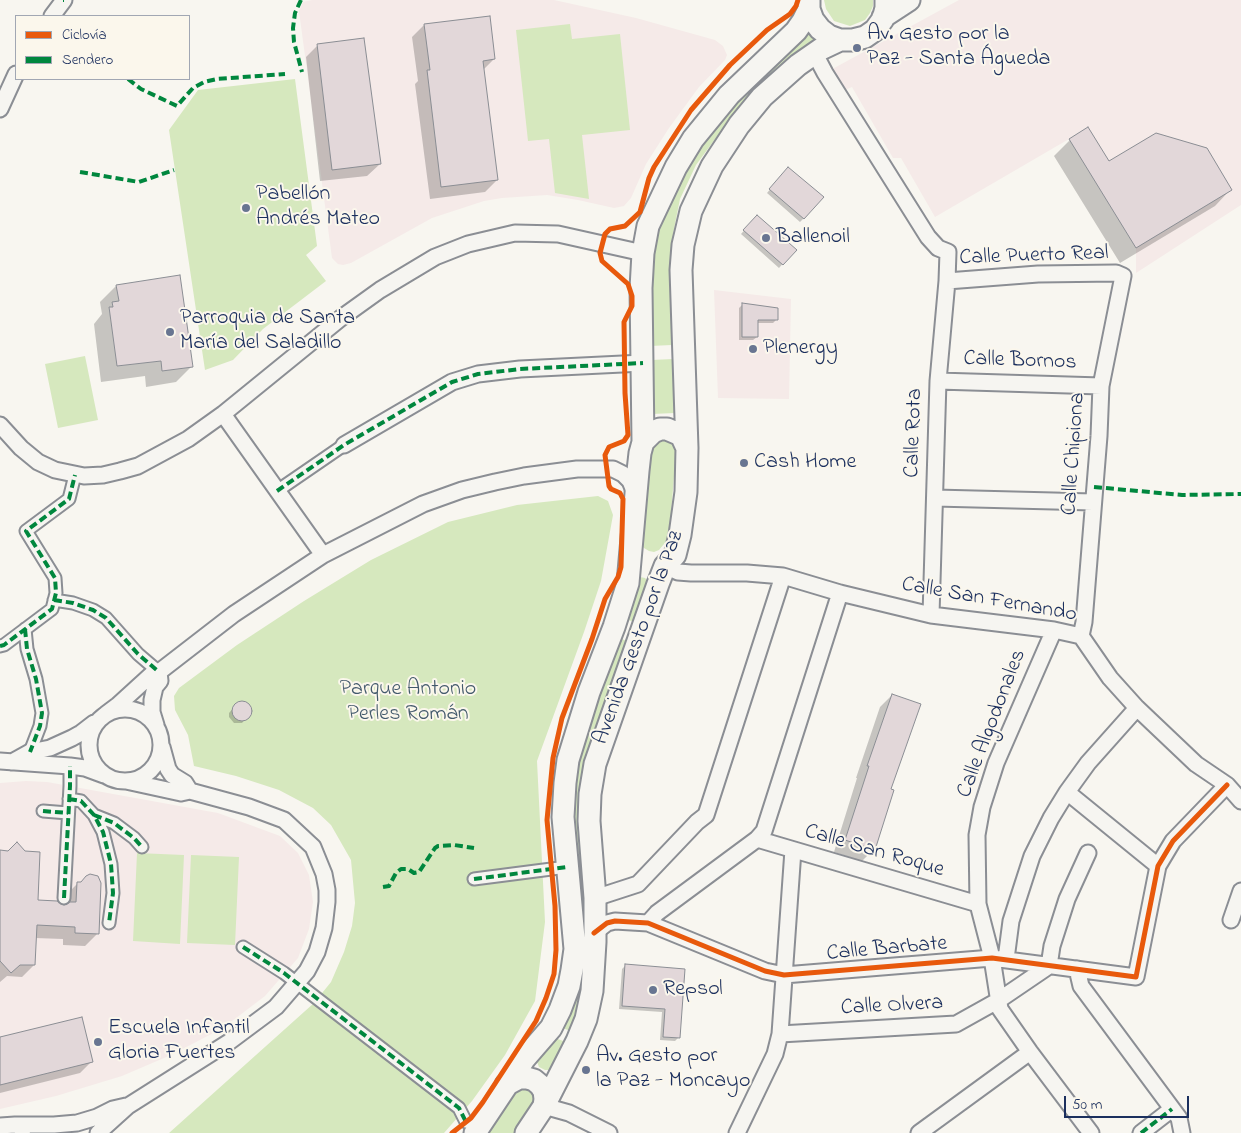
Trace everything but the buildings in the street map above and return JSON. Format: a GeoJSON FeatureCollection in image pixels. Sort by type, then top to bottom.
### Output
{"type":"FeatureCollection","features":[{"type":"Feature","properties":{"kind":"main road"},"geometry":{"type":"LineString","coordinates":[[809,4],[813,20],[820,30],[840,40],[853,40],[865,37],[875,30],[885,9],[909,0]]}},
{"type":"Feature","properties":{"kind":"main road","name":"Avenida Gesto por la Paz"},"geometry":{"type":"LineString","coordinates":[[471,1128],[525,1058],[551,1028],[569,986],[575,949],[563,817],[565,783],[568,760],[589,692],[614,627],[628,583],[641,448],[643,363],[641,288],[643,253],[648,226],[676,167],[693,138],[729,95],[796,31],[803,21],[809,4]]}},
{"type":"Feature","properties":{"kind":"main road","name":"Avenida Gesto por la Paz"},"geometry":{"type":"LineString","coordinates":[[526,1133],[544,1106],[586,1019],[592,991],[595,898],[589,822],[590,794],[595,764],[665,566],[675,556],[680,535],[686,492],[688,448],[680,270],[683,245],[691,211],[712,166],[739,124],[762,97],[798,65],[840,40]]}},
{"type":"Feature","properties":{"kind":"main road"},"geometry":{"type":"LineString","coordinates":[[641,448],[653,432],[668,429],[681,435],[688,448]]}},
{"type":"Feature","properties":{"kind":"main road"},"geometry":{"type":"LineString","coordinates":[[631,551],[638,564],[644,568],[658,569],[665,566]]}},
{"type":"Feature","properties":{"kind":"main road"},"geometry":{"type":"LineString","coordinates":[[506,1085],[519,1078],[534,1080],[544,1091],[544,1106]]}},
{"type":"Feature","properties":{"kind":"street"},"geometry":{"type":"LineString","coordinates":[[53,15],[64,0]]}},
{"type":"Feature","properties":{"kind":"street","name":"Calle Rota"},"geometry":{"type":"LineString","coordinates":[[815,54],[928,237],[938,248],[948,252],[938,381],[931,615]]}},
{"type":"Feature","properties":{"kind":"street"},"geometry":{"type":"LineString","coordinates":[[0,109],[15,76]]}},
{"type":"Feature","properties":{"kind":"street"},"geometry":{"type":"LineString","coordinates":[[0,424],[9,436],[38,462],[55,470],[74,475],[103,475],[138,466],[188,439],[223,414],[341,318],[380,290],[435,258],[461,247],[515,233],[558,234],[643,253]]}},
{"type":"Feature","properties":{"kind":"street","name":"Calle Puerto Real"},"geometry":{"type":"LineString","coordinates":[[947,281],[1038,274],[1116,273],[1123,276]]}},
{"type":"Feature","properties":{"kind":"street","name":"Calle Chipiona"},"geometry":{"type":"LineString","coordinates":[[1081,636],[1084,622],[1099,436],[1101,386],[1123,276]]}},
{"type":"Feature","properties":{"kind":"street"},"geometry":{"type":"LineString","coordinates":[[277,491],[344,445],[452,382],[478,374],[520,369],[643,363]]}},
{"type":"Feature","properties":{"kind":"street","name":"Calle Bornos"},"geometry":{"type":"LineString","coordinates":[[938,381],[1101,386]]}},
{"type":"Feature","properties":{"kind":"street"},"geometry":{"type":"LineString","coordinates":[[223,414],[323,555]]}},
{"type":"Feature","properties":{"kind":"street"},"geometry":{"type":"LineString","coordinates":[[613,468],[641,448]]}},
{"type":"Feature","properties":{"kind":"street"},"geometry":{"type":"LineString","coordinates":[[6,762],[30,752],[50,748],[81,733],[118,705],[152,674],[159,672],[234,614],[323,555],[423,504],[462,490],[524,476],[577,469],[613,468],[630,481],[636,492]]}},
{"type":"Feature","properties":{"kind":"street"},"geometry":{"type":"LineString","coordinates":[[0,646],[4,645],[52,608],[56,594],[55,578],[26,531],[69,499],[74,475]]}},
{"type":"Feature","properties":{"kind":"street"},"geometry":{"type":"LineString","coordinates":[[934,498],[1093,502]]}},
{"type":"Feature","properties":{"kind":"street","name":"Calle San Fernando"},"geometry":{"type":"LineString","coordinates":[[665,566],[678,572],[747,573],[783,576],[840,593],[931,615],[1054,630],[1081,636],[1110,678],[1137,708],[1196,764],[1227,785],[1241,801]]}},
{"type":"Feature","properties":{"kind":"street"},"geometry":{"type":"LineString","coordinates":[[595,898],[638,884],[706,814],[783,576]]}},
{"type":"Feature","properties":{"kind":"street"},"geometry":{"type":"LineString","coordinates":[[648,923],[657,913],[757,839],[764,831],[840,593]]}},
{"type":"Feature","properties":{"kind":"street"},"geometry":{"type":"LineString","coordinates":[[54,600],[72,603],[93,610],[106,618],[138,654],[159,672],[160,681],[155,687],[152,712],[160,734],[163,756],[168,769],[185,783],[190,791]]}},
{"type":"Feature","properties":{"kind":"street"},"geometry":{"type":"LineString","coordinates":[[25,629],[27,649],[36,679],[42,713],[40,726],[30,752]]}},
{"type":"Feature","properties":{"kind":"street","name":"Calle Algodonales"},"geometry":{"type":"LineString","coordinates":[[1054,630],[996,764],[982,807],[977,834],[978,904],[999,959],[1000,1009],[1091,1133]]}},
{"type":"Feature","properties":{"kind":"street"},"geometry":{"type":"LineString","coordinates":[[999,959],[1032,856],[1051,818],[1088,763],[1137,708]]}},
{"type":"Feature","properties":{"kind":"street"},"geometry":{"type":"LineString","coordinates":[[108,776],[100,771],[90,755],[89,736],[102,717],[114,710],[133,709],[150,718],[156,725]]}},
{"type":"Feature","properties":{"kind":"street"},"geometry":{"type":"LineString","coordinates":[[126,781],[135,779],[151,769],[160,753],[161,743]]}},
{"type":"Feature","properties":{"kind":"street"},"geometry":{"type":"LineString","coordinates":[[6,762],[85,768],[126,781],[181,793],[190,791],[250,807],[284,820],[313,847],[320,861],[327,890],[326,910],[324,928],[317,952],[308,971],[276,1007],[229,1042],[128,1106],[98,1133]]}},
{"type":"Feature","properties":{"kind":"street"},"geometry":{"type":"LineString","coordinates":[[64,898],[70,766]]}},
{"type":"Feature","properties":{"kind":"street"},"geometry":{"type":"LineString","coordinates":[[1067,792],[1158,866],[1173,841],[1227,785]]}},
{"type":"Feature","properties":{"kind":"street"},"geometry":{"type":"LineString","coordinates":[[69,799],[81,802],[94,815],[103,832],[112,864],[113,893],[109,923]]}},
{"type":"Feature","properties":{"kind":"street"},"geometry":{"type":"LineString","coordinates":[[43,811],[68,813]]}},
{"type":"Feature","properties":{"kind":"street"},"geometry":{"type":"LineString","coordinates":[[94,815],[114,823],[134,838],[142,847]]}},
{"type":"Feature","properties":{"kind":"street","name":"Calle San Roque"},"geometry":{"type":"LineString","coordinates":[[757,839],[978,904]]}},
{"type":"Feature","properties":{"kind":"street"},"geometry":{"type":"LineString","coordinates":[[737,1133],[775,1054],[780,1034],[793,850]]}},
{"type":"Feature","properties":{"kind":"street"},"geometry":{"type":"LineString","coordinates":[[1049,966],[1052,946],[1067,899],[1088,853]]}},
{"type":"Feature","properties":{"kind":"street","name":"Calle Barbate"},"geometry":{"type":"LineString","coordinates":[[594,933],[607,923],[615,921],[648,923],[765,971],[784,975],[999,959],[1136,977],[1158,866]]}},
{"type":"Feature","properties":{"kind":"street"},"geometry":{"type":"LineString","coordinates":[[474,879],[567,867]]}},
{"type":"Feature","properties":{"kind":"street"},"geometry":{"type":"LineString","coordinates":[[1231,920],[1241,891]]}},
{"type":"Feature","properties":{"kind":"street"},"geometry":{"type":"LineString","coordinates":[[243,947],[298,983],[458,1108],[471,1128]]}},
{"type":"Feature","properties":{"kind":"street","name":"Calle Olvera"},"geometry":{"type":"LineString","coordinates":[[780,1034],[956,1024],[999,1000],[1049,966]]}},
{"type":"Feature","properties":{"kind":"street"},"geometry":{"type":"LineString","coordinates":[[1077,969],[1081,986],[1179,1118],[1182,1133]]}},
{"type":"Feature","properties":{"kind":"street"},"geometry":{"type":"LineString","coordinates":[[919,1133],[1030,1052]]}},
{"type":"Feature","properties":{"kind":"street"},"geometry":{"type":"LineString","coordinates":[[7,1126],[77,1123],[97,1117],[113,1109],[128,1106]]}},
{"type":"Feature","properties":{"kind":"street"},"geometry":{"type":"LineString","coordinates":[[544,1106],[569,1113],[609,1133]]}},
{"type":"Feature","properties":{"kind":"street"},"geometry":{"type":"LineString","coordinates":[[1141,1133],[1172,1109]]}},
{"type":"Feature","properties":{"kind":"street"},"geometry":{"type":"LineString","coordinates":[[7,1126],[26,1128],[37,1133]]}},
{"type":"Feature","properties":{"kind":"shaded area"},"geometry":{"type":"Polygon","coordinates":[[[312,0],[554,0],[636,18],[715,40],[723,46],[727,55],[725,60],[699,87],[669,128],[646,164],[631,198],[624,206],[614,208],[547,195],[484,201],[432,218],[351,263],[343,265],[338,264],[332,258],[299,11],[303,2],[312,0]]]}},
{"type":"Feature","properties":{"kind":"shaded area"},"geometry":{"type":"Polygon","coordinates":[[[959,0],[1241,0],[1241,205],[1136,273],[1136,248],[1069,139],[935,217],[901,158],[893,158],[852,87],[838,93],[825,73],[959,0]]]}},
{"type":"Feature","properties":{"kind":"shaded area","name":"Plenergy"},"geometry":{"type":"Polygon","coordinates":[[[714,290],[791,299],[789,399],[718,398],[714,290]]]}},
{"type":"Feature","properties":{"kind":"shaded area"},"geometry":{"type":"Polygon","coordinates":[[[47,782],[218,813],[280,836],[298,853],[309,875],[313,902],[309,929],[298,958],[265,996],[223,1028],[171,1055],[122,1076],[56,1096],[0,1109],[0,783],[47,782]]]}},
{"type":"Feature","properties":{"kind":"green space"},"geometry":{"type":"Polygon","coordinates":[[[824,0],[873,0],[873,6],[865,20],[850,26],[834,21],[826,9],[824,0]]]}},
{"type":"Feature","properties":{"kind":"green space"},"geometry":{"type":"Polygon","coordinates":[[[570,24],[572,39],[620,34],[630,130],[582,135],[589,199],[555,193],[549,139],[528,141],[516,30],[570,24]]]}},
{"type":"Feature","properties":{"kind":"green space"},"geometry":{"type":"Polygon","coordinates":[[[810,31],[817,40],[786,60],[760,85],[724,127],[696,165],[680,199],[673,234],[672,345],[650,346],[652,240],[668,200],[701,143],[747,87],[810,31]]]}},
{"type":"Feature","properties":{"kind":"green space","name":"Pabellón Andrés Mateo"},"geometry":{"type":"Polygon","coordinates":[[[295,79],[317,246],[306,255],[326,281],[263,329],[233,360],[205,370],[169,130],[198,90],[295,79]]]}},
{"type":"Feature","properties":{"kind":"green space"},"geometry":{"type":"Polygon","coordinates":[[[85,356],[98,420],[58,428],[45,364],[85,356]]]}},
{"type":"Feature","properties":{"kind":"green space"},"geometry":{"type":"Polygon","coordinates":[[[673,359],[675,413],[652,414],[651,360],[673,359]]]}},
{"type":"Feature","properties":{"kind":"green space"},"geometry":{"type":"Polygon","coordinates":[[[667,439],[673,444],[676,452],[669,538],[659,550],[654,552],[644,548],[641,544],[649,450],[659,440],[667,439]]]}},
{"type":"Feature","properties":{"kind":"green space","name":"Parque Antonio Perles Román"},"geometry":{"type":"Polygon","coordinates":[[[598,496],[608,501],[613,515],[601,581],[537,761],[545,922],[535,1001],[505,1055],[472,1101],[444,1133],[169,1133],[314,1003],[331,982],[344,952],[352,926],[355,903],[351,860],[331,825],[313,808],[279,790],[236,776],[194,766],[188,735],[175,710],[174,696],[179,688],[237,645],[304,601],[371,560],[448,522],[517,505],[598,496]]]}},
{"type":"Feature","properties":{"kind":"green space"},"geometry":{"type":"Polygon","coordinates":[[[640,577],[648,581],[634,622],[623,618],[637,580],[640,577]]]}},
{"type":"Feature","properties":{"kind":"green space"},"geometry":{"type":"Polygon","coordinates":[[[619,638],[627,641],[592,740],[585,773],[588,910],[581,1005],[570,1031],[563,1028],[574,788],[578,758],[619,638]]]}},
{"type":"Feature","properties":{"kind":"green space"},"geometry":{"type":"Polygon","coordinates":[[[137,853],[184,855],[180,944],[133,941],[137,853]]]}},
{"type":"Feature","properties":{"kind":"green space"},"geometry":{"type":"Polygon","coordinates":[[[191,855],[239,857],[235,945],[187,943],[191,855]]]}},
{"type":"Feature","properties":{"kind":"green space"},"geometry":{"type":"Polygon","coordinates":[[[555,1038],[566,1042],[554,1065],[549,1070],[545,1070],[539,1067],[537,1062],[555,1038]]]}},
{"type":"Feature","properties":{"kind":"green space"},"geometry":{"type":"Polygon","coordinates":[[[526,1087],[533,1091],[536,1104],[516,1133],[488,1133],[515,1090],[526,1087]]]}},
{"type":"Feature","properties":{"kind":"marked path"},"geometry":{"type":"LineString","coordinates":[[301,0],[295,13],[293,28],[294,42],[302,72]]}},
{"type":"Feature","properties":{"kind":"marked path"},"geometry":{"type":"LineString","coordinates":[[129,80],[141,89],[177,106],[193,88],[204,82],[217,79],[285,74]]}},
{"type":"Feature","properties":{"kind":"marked path"},"geometry":{"type":"LineString","coordinates":[[80,172],[139,182],[174,170]]}},
{"type":"Feature","properties":{"kind":"marked path"},"geometry":{"type":"LineString","coordinates":[[277,491],[344,445],[452,382],[478,374],[520,369],[643,363]]}},
{"type":"Feature","properties":{"kind":"marked path"},"geometry":{"type":"LineString","coordinates":[[0,646],[4,645],[52,609],[56,593],[55,578],[26,531],[69,499],[75,475]]}},
{"type":"Feature","properties":{"kind":"marked path"},"geometry":{"type":"LineString","coordinates":[[1094,487],[1182,495],[1241,494]]}},
{"type":"Feature","properties":{"kind":"marked path"},"geometry":{"type":"LineString","coordinates":[[54,600],[73,603],[93,610],[106,618],[138,654],[159,672]]}},
{"type":"Feature","properties":{"kind":"marked path"},"geometry":{"type":"LineString","coordinates":[[25,629],[27,649],[36,679],[42,713],[40,726],[30,752]]}},
{"type":"Feature","properties":{"kind":"marked path"},"geometry":{"type":"LineString","coordinates":[[64,898],[70,766]]}},
{"type":"Feature","properties":{"kind":"marked path"},"geometry":{"type":"LineString","coordinates":[[69,799],[81,801],[94,815],[103,832],[111,864],[113,893],[109,923]]}},
{"type":"Feature","properties":{"kind":"marked path"},"geometry":{"type":"LineString","coordinates":[[43,811],[68,813]]}},
{"type":"Feature","properties":{"kind":"marked path"},"geometry":{"type":"LineString","coordinates":[[94,815],[114,823],[134,838],[142,847]]}},
{"type":"Feature","properties":{"kind":"marked path"},"geometry":{"type":"LineString","coordinates":[[383,887],[389,886],[396,873],[401,869],[408,869],[414,873],[419,872],[438,846],[454,845],[474,848]]}},
{"type":"Feature","properties":{"kind":"marked path"},"geometry":{"type":"LineString","coordinates":[[474,879],[567,867]]}},
{"type":"Feature","properties":{"kind":"marked path"},"geometry":{"type":"LineString","coordinates":[[243,947],[284,973],[459,1108],[466,1122]]}},
{"type":"Feature","properties":{"kind":"marked path"},"geometry":{"type":"LineString","coordinates":[[1141,1133],[1172,1109]]}},
{"type":"Feature","properties":{"kind":"cycle path"},"geometry":{"type":"LineString","coordinates":[[452,1133],[471,1118],[536,1021],[554,974],[556,950],[555,906],[547,820],[553,758],[562,718],[605,599],[618,577],[621,567],[623,499],[620,493],[609,486],[605,455],[609,447],[624,441],[628,435],[625,393],[624,322],[632,306],[632,296],[628,284],[602,261],[600,253],[605,234],[610,229],[625,226],[640,212],[649,178],[654,167],[691,110],[730,65],[767,30],[790,14],[798,0]]}},
{"type":"Feature","properties":{"kind":"cycle path"},"geometry":{"type":"LineString","coordinates":[[594,933],[607,923],[615,921],[648,923],[765,971],[784,975],[992,958],[1136,977],[1158,866],[1173,841],[1227,785]]}},
{"type":"Feature","properties":{"kind":"place","name":"Av. Gesto por la Paz - Santa Águeda"},"geometry":{"type":"Point","coordinates":[857,48]}},
{"type":"Feature","properties":{"kind":"place","name":"Pabellón Andrés Mateo"},"geometry":{"type":"Point","coordinates":[246,208]}},
{"type":"Feature","properties":{"kind":"place","name":"Ballenoil"},"geometry":{"type":"Point","coordinates":[766,238]}},
{"type":"Feature","properties":{"kind":"place","name":"Parroquia de Santa María del Saladillo"},"geometry":{"type":"Point","coordinates":[170,332]}},
{"type":"Feature","properties":{"kind":"place","name":"Plenergy"},"geometry":{"type":"Point","coordinates":[753,349]}},
{"type":"Feature","properties":{"kind":"place","name":"Cash Home"},"geometry":{"type":"Point","coordinates":[744,463]}},
{"type":"Feature","properties":{"kind":"place","name":"Repsol"},"geometry":{"type":"Point","coordinates":[653,990]}},
{"type":"Feature","properties":{"kind":"place","name":"Escuela Infantil Gloria Fuertes"},"geometry":{"type":"Point","coordinates":[98,1042]}},
{"type":"Feature","properties":{"kind":"place","name":"Av. Gesto por la Paz - Moncayo"},"geometry":{"type":"Point","coordinates":[586,1070]}}]}
